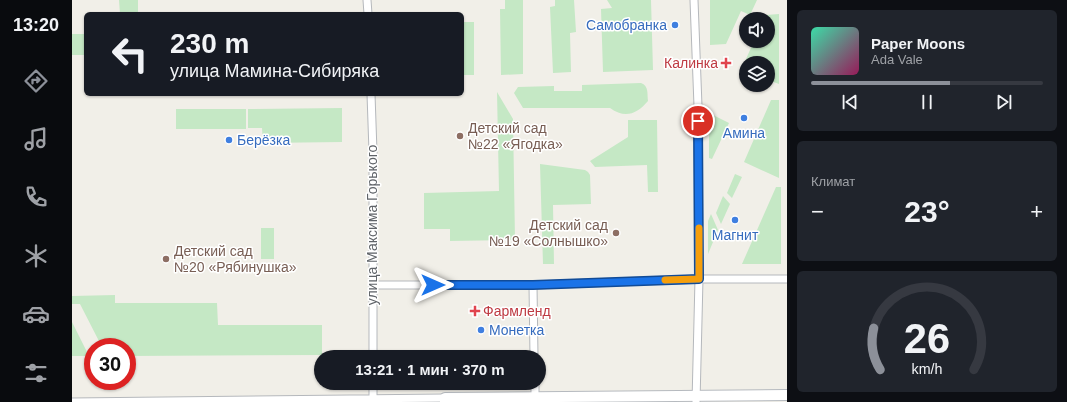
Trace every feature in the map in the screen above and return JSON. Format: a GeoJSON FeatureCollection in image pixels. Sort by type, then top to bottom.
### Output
{"type":"FeatureCollection","features":[{"type":"Feature","properties":{"kind":"street"},"geometry":{"type":"LineString","coordinates":[[367,0],[368,12]]}},
{"type":"Feature","properties":{"kind":"street"},"geometry":{"type":"LineString","coordinates":[[694,0],[698,106],[699,279],[696,399]]}},
{"type":"Feature","properties":{"kind":"street","name":"улица Максима Горького"},"geometry":{"type":"LineString","coordinates":[[370,96],[373,152],[373,350]]}},
{"type":"Feature","properties":{"kind":"street"},"geometry":{"type":"LineString","coordinates":[[373,285],[533,285],[699,279],[787,279]]}},
{"type":"Feature","properties":{"kind":"street"},"geometry":{"type":"LineString","coordinates":[[533,285],[534,350]]}},
{"type":"Feature","properties":{"kind":"street"},"geometry":{"type":"LineString","coordinates":[[373,390],[373,399]]}},
{"type":"Feature","properties":{"kind":"street"},"geometry":{"type":"LineString","coordinates":[[72,402],[373,399],[696,399],[787,394]]}},
{"type":"Feature","properties":{"kind":"green space"},"geometry":{"type":"Polygon","coordinates":[[[119,0],[138,0],[138,12],[120,12],[119,0]]]}},
{"type":"Feature","properties":{"kind":"green space"},"geometry":{"type":"Polygon","coordinates":[[[505,0],[523,0],[523,74],[501,75],[500,9],[505,9],[505,0]]]}},
{"type":"Feature","properties":{"kind":"green space"},"geometry":{"type":"Polygon","coordinates":[[[555,0],[574,0],[576,32],[570,33],[571,72],[553,73],[550,7],[555,6],[555,0]]]}},
{"type":"Feature","properties":{"kind":"green space"},"geometry":{"type":"Polygon","coordinates":[[[607,0],[651,0],[653,70],[603,72],[601,9],[612,8],[607,0]]]}},
{"type":"Feature","properties":{"kind":"green space"},"geometry":{"type":"Polygon","coordinates":[[[710,0],[757,0],[751,12],[739,12],[739,15],[726,44],[710,45],[710,0]]]}},
{"type":"Feature","properties":{"kind":"green space"},"geometry":{"type":"Polygon","coordinates":[[[775,14],[779,14],[779,84],[775,83],[775,56],[747,56],[751,48],[775,48],[775,14]]]}},
{"type":"Feature","properties":{"kind":"green space"},"geometry":{"type":"Polygon","coordinates":[[[464,22],[474,22],[474,75],[464,75],[464,22]]]}},
{"type":"Feature","properties":{"kind":"green space"},"geometry":{"type":"Polygon","coordinates":[[[72,34],[84,34],[84,55],[72,55],[72,34]]]}},
{"type":"Feature","properties":{"kind":"green space"},"geometry":{"type":"Polygon","coordinates":[[[644,84],[646,88],[648,101],[640,109],[630,114],[621,113],[610,108],[523,108],[514,93],[518,87],[554,86],[554,91],[582,91],[582,85],[644,84]]]}},
{"type":"Feature","properties":{"kind":"green space"},"geometry":{"type":"Polygon","coordinates":[[[497,92],[513,119],[515,240],[450,241],[450,229],[424,229],[424,193],[499,191],[497,92]]]}},
{"type":"Feature","properties":{"kind":"green space"},"geometry":{"type":"Polygon","coordinates":[[[771,100],[779,100],[779,178],[744,162],[771,100]]]}},
{"type":"Feature","properties":{"kind":"green space"},"geometry":{"type":"Polygon","coordinates":[[[342,108],[342,142],[263,143],[262,128],[248,128],[248,109],[342,108]]]}},
{"type":"Feature","properties":{"kind":"green space"},"geometry":{"type":"Polygon","coordinates":[[[176,109],[246,109],[246,129],[176,129],[176,109]]]}},
{"type":"Feature","properties":{"kind":"green space"},"geometry":{"type":"Polygon","coordinates":[[[709,113],[729,123],[712,159],[709,158],[709,113]]]}},
{"type":"Feature","properties":{"kind":"green space"},"geometry":{"type":"Polygon","coordinates":[[[628,120],[657,120],[658,192],[648,192],[647,165],[595,167],[590,161],[628,137],[628,120]]]}},
{"type":"Feature","properties":{"kind":"green space"},"geometry":{"type":"Polygon","coordinates":[[[540,164],[585,170],[590,175],[591,204],[553,205],[554,264],[543,264],[540,164]]]}},
{"type":"Feature","properties":{"kind":"green space"},"geometry":{"type":"Polygon","coordinates":[[[735,174],[742,177],[732,198],[727,193],[735,174]]]}},
{"type":"Feature","properties":{"kind":"green space"},"geometry":{"type":"Polygon","coordinates":[[[776,187],[781,187],[781,264],[742,264],[776,187]]]}},
{"type":"Feature","properties":{"kind":"green space"},"geometry":{"type":"Polygon","coordinates":[[[723,196],[730,204],[721,224],[716,213],[723,196]]]}},
{"type":"Feature","properties":{"kind":"green space"},"geometry":{"type":"Polygon","coordinates":[[[711,214],[718,230],[708,254],[708,221],[711,214]]]}},
{"type":"Feature","properties":{"kind":"green space"},"geometry":{"type":"Polygon","coordinates":[[[261,228],[274,228],[274,259],[261,259],[261,228]]]}},
{"type":"Feature","properties":{"kind":"green space"},"geometry":{"type":"Polygon","coordinates":[[[115,295],[115,303],[217,303],[218,325],[322,325],[322,350],[314,350],[314,355],[136,356],[136,338],[97,338],[80,304],[72,304],[72,296],[115,295]]]}},
{"type":"Feature","properties":{"kind":"green space"},"geometry":{"type":"Polygon","coordinates":[[[72,322],[84,346],[84,356],[72,356],[72,322]]]}},
{"type":"Feature","properties":{"kind":"slow traffic"},"geometry":{"type":"LineString","coordinates":[[665,280],[699,279],[699,228]]}},
{"type":"Feature","properties":{"kind":"place","name":"Самобранка"},"geometry":{"type":"Point","coordinates":[675,25]}},
{"type":"Feature","properties":{"kind":"place","name":"Калинка"},"geometry":{"type":"Point","coordinates":[726,63]}},
{"type":"Feature","properties":{"kind":"place","name":"Амина"},"geometry":{"type":"Point","coordinates":[744,118]}},
{"type":"Feature","properties":{"kind":"place","name":"Детский сад №22 «Ягодка»"},"geometry":{"type":"Point","coordinates":[460,136]}},
{"type":"Feature","properties":{"kind":"place","name":"Берёзка"},"geometry":{"type":"Point","coordinates":[229,140]}},
{"type":"Feature","properties":{"kind":"place","name":"Магнит"},"geometry":{"type":"Point","coordinates":[735,220]}},
{"type":"Feature","properties":{"kind":"place","name":"Детский сад №19 «Солнышко»"},"geometry":{"type":"Point","coordinates":[616,233]}},
{"type":"Feature","properties":{"kind":"place","name":"Детский сад №20 «Рябинушка»"},"geometry":{"type":"Point","coordinates":[166,259]}},
{"type":"Feature","properties":{"kind":"place","name":"Фармленд"},"geometry":{"type":"Point","coordinates":[475,311]}},
{"type":"Feature","properties":{"kind":"place","name":"Монетка"},"geometry":{"type":"Point","coordinates":[481,330]}},
{"type":"Feature","properties":{"kind":"route"},"geometry":{"type":"LineString","coordinates":[[433,285],[533,285],[699,279],[698,121]]}}]}
